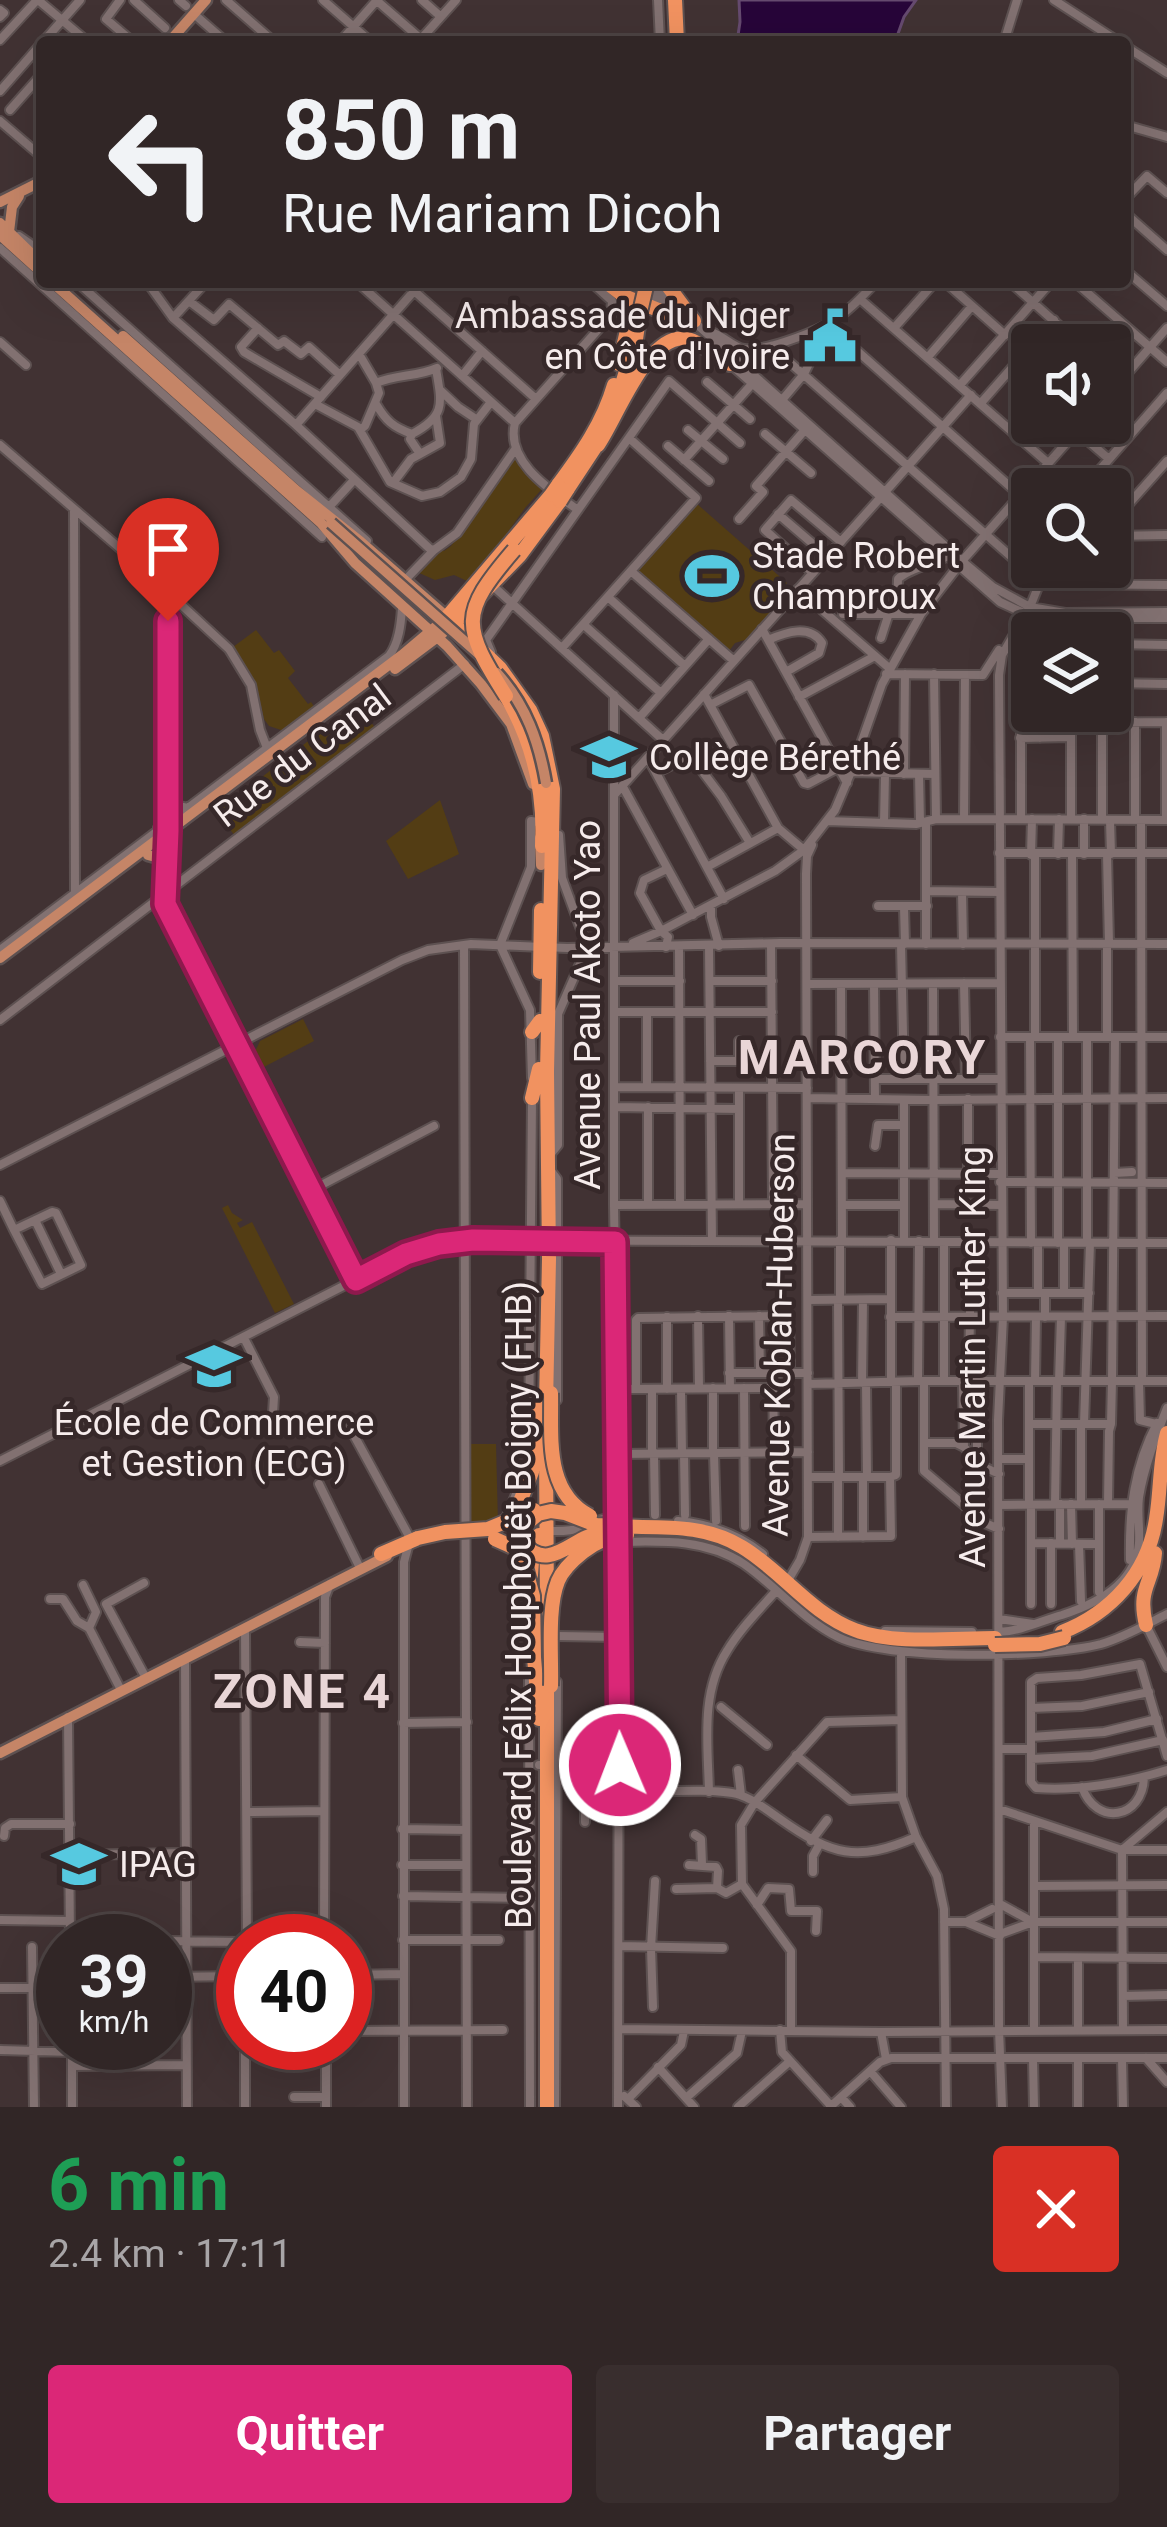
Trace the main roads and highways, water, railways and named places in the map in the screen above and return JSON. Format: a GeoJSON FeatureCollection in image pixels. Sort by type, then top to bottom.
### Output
{"type":"FeatureCollection","features":[{"type":"Feature","properties":{"kind":"highway"},"geometry":{"type":"LineString","coordinates":[[666,0],[668,36]]}},
{"type":"Feature","properties":{"kind":"highway"},"geometry":{"type":"LineString","coordinates":[[615,288],[694,325],[669,288]]}},
{"type":"Feature","properties":{"kind":"highway"},"geometry":{"type":"LineString","coordinates":[[450,620],[493,586],[520,555],[559,493],[602,416],[641,288]]}},
{"type":"Feature","properties":{"kind":"highway"},"geometry":{"type":"LineString","coordinates":[[598,445],[636,339],[636,311]]}},
{"type":"Feature","properties":{"kind":"highway"},"geometry":{"type":"LineString","coordinates":[[450,620],[462,599],[598,445],[661,346],[674,338],[693,340],[730,364]]}},
{"type":"Feature","properties":{"kind":"highway","name":"Boulevard Félix Houphouët Boigny (FHB)"},"geometry":{"type":"LineString","coordinates":[[548,1765],[539,1719],[554,1530],[545,1394],[542,810],[523,727],[480,654],[472,615],[485,584],[559,493]]}},
{"type":"Feature","properties":{"kind":"highway","name":"Boulevard Félix Houphouët Boigny (FHB)"},"geometry":{"type":"LineString","coordinates":[[450,620],[500,668],[530,710],[542,736],[553,796]]}},
{"type":"Feature","properties":{"kind":"highway"},"geometry":{"type":"LineString","coordinates":[[550,849],[553,796]]}},
{"type":"Feature","properties":{"kind":"highway","name":"Boulevard Félix Houphouët Boigny (FHB)"},"geometry":{"type":"LineString","coordinates":[[542,2107],[554,1530],[545,1241],[548,1162],[544,1070],[536,1026],[550,849]]}},
{"type":"Feature","properties":{"kind":"highway"},"geometry":{"type":"LineString","coordinates":[[532,1098],[544,1070],[558,1054]]}},
{"type":"Feature","properties":{"kind":"highway"},"geometry":{"type":"LineString","coordinates":[[544,1070],[558,1087]]}},
{"type":"Feature","properties":{"kind":"highway"},"geometry":{"type":"LineString","coordinates":[[548,1345],[532,1472],[516,1516],[519,1535],[526,1546],[553,1555],[586,1537],[611,1530],[638,1531]]}},
{"type":"Feature","properties":{"kind":"highway"},"geometry":{"type":"LineString","coordinates":[[545,1394],[555,1474],[564,1492],[593,1517],[638,1531]]}},
{"type":"Feature","properties":{"kind":"highway"},"geometry":{"type":"LineString","coordinates":[[1058,1634],[1107,1607],[1145,1559],[1157,1517],[1162,1429]]}},
{"type":"Feature","properties":{"kind":"highway"},"geometry":{"type":"LineString","coordinates":[[547,1746],[554,1601],[561,1575],[580,1554],[604,1539],[682,1527],[714,1534],[756,1557],[822,1612],[862,1633],[997,1642],[1088,1628],[1121,1604],[1156,1552],[1167,1488]]}},
{"type":"Feature","properties":{"kind":"highway"},"geometry":{"type":"LineString","coordinates":[[384,1555],[412,1541],[445,1532],[488,1529],[548,1506],[565,1507],[611,1530]]}},
{"type":"Feature","properties":{"kind":"highway"},"geometry":{"type":"LineString","coordinates":[[539,1719],[533,1596],[518,1545],[523,1529],[535,1516],[551,1511],[611,1530]]}},
{"type":"Feature","properties":{"kind":"highway"},"geometry":{"type":"LineString","coordinates":[[523,1585],[531,1575],[533,1550],[554,1530]]}},
{"type":"Feature","properties":{"kind":"highway"},"geometry":{"type":"LineString","coordinates":[[468,1533],[501,1536],[536,1558],[549,1560],[569,1555],[611,1530]]}},
{"type":"Feature","properties":{"kind":"highway"},"geometry":{"type":"LineString","coordinates":[[1146,1625],[1142,1601],[1156,1552]]}},
{"type":"Feature","properties":{"kind":"main road"},"geometry":{"type":"LineString","coordinates":[[172,36],[186,7],[206,0]]}},
{"type":"Feature","properties":{"kind":"main road"},"geometry":{"type":"LineString","coordinates":[[2,200],[36,184]]}},
{"type":"Feature","properties":{"kind":"main road"},"geometry":{"type":"LineString","coordinates":[[21,193],[5,231],[36,262]]}},
{"type":"Feature","properties":{"kind":"main road","name":"Boulevard Félix Houphouët Boigny (FHB)"},"geometry":{"type":"LineString","coordinates":[[70,288],[505,682],[530,723],[553,796],[550,849]]}},
{"type":"Feature","properties":{"kind":"main road","name":"Boulevard Félix Houphouët Boigny (FHB)"},"geometry":{"type":"LineString","coordinates":[[212,421],[450,620]]}},
{"type":"Feature","properties":{"kind":"main road","name":"Boulevard Félix Houphouët Boigny (FHB)"},"geometry":{"type":"LineString","coordinates":[[292,487],[355,563],[465,664],[501,710],[517,736],[536,791],[541,865]]}},
{"type":"Feature","properties":{"kind":"main road"},"geometry":{"type":"LineString","coordinates":[[326,523],[460,646],[506,696]]}},
{"type":"Feature","properties":{"kind":"main road"},"geometry":{"type":"LineString","coordinates":[[0,958],[148,855],[168,832],[450,620]]}},
{"type":"Feature","properties":{"kind":"main road"},"geometry":{"type":"LineString","coordinates":[[0,958],[347,693],[434,635]]}},
{"type":"Feature","properties":{"kind":"main road"},"geometry":{"type":"LineString","coordinates":[[148,855],[159,858],[166,867]]}},
{"type":"Feature","properties":{"kind":"main road"},"geometry":{"type":"LineString","coordinates":[[501,1536],[554,1530]]}},
{"type":"Feature","properties":{"kind":"main road"},"geometry":{"type":"LineString","coordinates":[[412,1541],[468,1533]]}},
{"type":"Feature","properties":{"kind":"main road"},"geometry":{"type":"LineString","coordinates":[[0,1753],[384,1555]]}},
{"type":"Feature","properties":{"kind":"place","name":"Ambassade du Niger en Côte d'Ivoire"},"geometry":{"type":"Point","coordinates":[830,336]}},
{"type":"Feature","properties":{"kind":"place","name":"Stade Robert Champroux"},"geometry":{"type":"Point","coordinates":[712,576]}},
{"type":"Feature","properties":{"kind":"place","name":"Collège Bérethé"},"geometry":{"type":"Point","coordinates":[609,757]}},
{"type":"Feature","properties":{"kind":"place","name":"École de Commerce et Gestion (ECG)"},"geometry":{"type":"Point","coordinates":[214,1366]}},
{"type":"Feature","properties":{"kind":"place","name":"IPAG"},"geometry":{"type":"Point","coordinates":[79,1864]}},
{"type":"Feature","properties":{"kind":"district","name":"MARCORY"},"geometry":{"type":"Point","coordinates":[863,1057]}},
{"type":"Feature","properties":{"kind":"district","name":"ZONE 4"},"geometry":{"type":"Point","coordinates":[303,1691]}}]}
